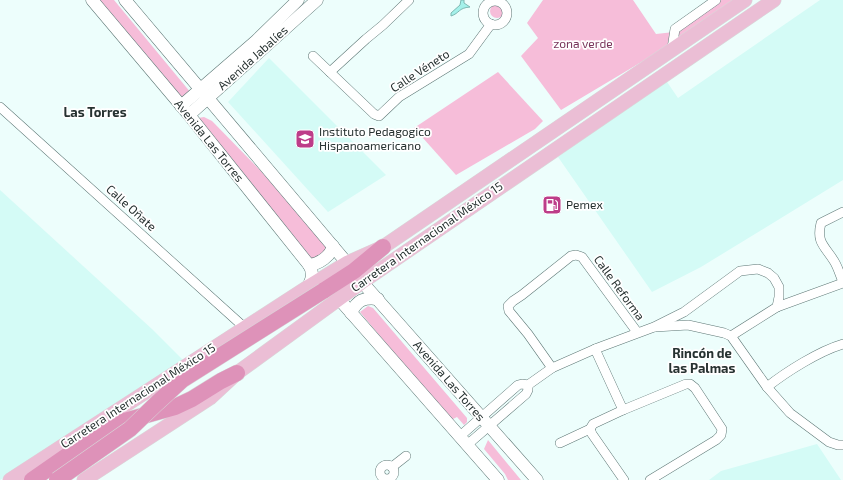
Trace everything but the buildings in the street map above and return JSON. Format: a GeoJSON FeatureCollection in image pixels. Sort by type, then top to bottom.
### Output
{"type":"FeatureCollection","features":[{"type":"Feature","properties":{"kind":"highway"},"geometry":{"type":"LineString","coordinates":[[57,480],[130,429],[182,380],[325,283],[354,271],[383,247]]}},
{"type":"Feature","properties":{"kind":"highway"},"geometry":{"type":"LineString","coordinates":[[32,480],[78,448],[121,422],[175,407],[237,373]]}},
{"type":"Feature","properties":{"kind":"main road","name":"Carretera Internacional México 15"},"geometry":{"type":"LineString","coordinates":[[10,480],[308,287],[325,283],[347,263],[383,247],[745,0]]}},
{"type":"Feature","properties":{"kind":"main road","name":"Carretera Internacional México 15"},"geometry":{"type":"LineString","coordinates":[[84,480],[210,398],[237,373],[362,282],[774,0]]}},
{"type":"Feature","properties":{"kind":"street","name":"Avenida Las Torres"},"geometry":{"type":"LineString","coordinates":[[92,0],[185,111],[309,265]]}},
{"type":"Feature","properties":{"kind":"street"},"geometry":{"type":"LineString","coordinates":[[125,0],[347,263]]}},
{"type":"Feature","properties":{"kind":"street","name":"Avenida Jabalíes"},"geometry":{"type":"LineString","coordinates":[[204,94],[298,0]]}},
{"type":"Feature","properties":{"kind":"street","name":"Avenida Jabalíes"},"geometry":{"type":"LineString","coordinates":[[185,111],[317,0]]}},
{"type":"Feature","properties":{"kind":"street"},"geometry":{"type":"LineString","coordinates":[[313,56],[330,72],[409,0]]}},
{"type":"Feature","properties":{"kind":"street"},"geometry":{"type":"LineString","coordinates":[[672,49],[674,32],[678,27],[716,0]]}},
{"type":"Feature","properties":{"kind":"street"},"geometry":{"type":"LineString","coordinates":[[485,2],[504,2],[507,10],[506,17],[502,23],[495,25],[491,24],[485,19],[485,2]]}},
{"type":"Feature","properties":{"kind":"street","name":"Calle Véneto"},"geometry":{"type":"LineString","coordinates":[[330,72],[374,114],[379,116],[399,97],[469,54],[491,24]]}},
{"type":"Feature","properties":{"kind":"street","name":"Calle Oñate"},"geometry":{"type":"LineString","coordinates":[[0,107],[245,328]]}},
{"type":"Feature","properties":{"kind":"street"},"geometry":{"type":"LineString","coordinates":[[731,336],[777,307],[843,283],[835,262],[820,240],[819,232],[821,224],[843,212]]}},
{"type":"Feature","properties":{"kind":"street"},"geometry":{"type":"LineString","coordinates":[[308,287],[312,276],[312,270],[309,265],[317,264],[321,261],[331,251],[333,246]]}},
{"type":"Feature","properties":{"kind":"street","name":"Calle Reforma"},"geometry":{"type":"LineString","coordinates":[[552,368],[528,334],[509,311],[508,306],[571,256],[576,255],[582,257],[637,332]]}},
{"type":"Feature","properties":{"kind":"street"},"geometry":{"type":"LineString","coordinates":[[463,441],[485,422],[526,394],[528,385],[552,368],[637,332],[654,327],[684,312],[740,271],[758,269],[768,273],[774,278],[779,287],[777,307]]}},
{"type":"Feature","properties":{"kind":"street","name":"Avenida Las Torres"},"geometry":{"type":"LineString","coordinates":[[362,282],[537,480]]}},
{"type":"Feature","properties":{"kind":"street"},"geometry":{"type":"LineString","coordinates":[[351,313],[355,305],[362,300],[369,298],[378,300]]}},
{"type":"Feature","properties":{"kind":"street"},"geometry":{"type":"LineString","coordinates":[[339,299],[498,480]]}},
{"type":"Feature","properties":{"kind":"street"},"geometry":{"type":"LineString","coordinates":[[684,312],[682,319],[688,325]]}},
{"type":"Feature","properties":{"kind":"street"},"geometry":{"type":"LineString","coordinates":[[654,327],[688,325],[706,328],[731,336],[767,387],[790,413],[829,442],[843,445]]}},
{"type":"Feature","properties":{"kind":"street"},"geometry":{"type":"LineString","coordinates":[[767,387],[781,376],[800,365],[833,347],[843,344]]}},
{"type":"Feature","properties":{"kind":"street"},"geometry":{"type":"LineString","coordinates":[[595,349],[623,410]]}},
{"type":"Feature","properties":{"kind":"street"},"geometry":{"type":"LineString","coordinates":[[560,443],[590,428],[593,424],[623,410],[686,384],[690,384],[695,388],[722,429],[721,435],[716,440],[650,480]]}},
{"type":"Feature","properties":{"kind":"street"},"geometry":{"type":"LineString","coordinates":[[590,428],[592,434],[624,480]]}},
{"type":"Feature","properties":{"kind":"street"},"geometry":{"type":"LineString","coordinates":[[392,467],[406,456]]}},
{"type":"Feature","properties":{"kind":"street"},"geometry":{"type":"LineString","coordinates":[[385,465],[392,467],[394,471],[392,479],[376,477],[385,465]]}},
{"type":"Feature","properties":{"kind":"shaded area"},"geometry":{"type":"Polygon","coordinates":[[[820,0],[843,0],[843,180],[701,267],[652,292],[558,157],[665,79],[678,98],[820,0]]]}},
{"type":"Feature","properties":{"kind":"shaded area","name":"Instituto Pedagogico Hispanoamericano"},"geometry":{"type":"Polygon","coordinates":[[[269,58],[386,175],[328,212],[228,102],[269,58]]]}},
{"type":"Feature","properties":{"kind":"shaded area"},"geometry":{"type":"Polygon","coordinates":[[[0,190],[153,330],[185,362],[0,480],[0,190]]]}},
{"type":"Feature","properties":{"kind":"shaded area"},"geometry":{"type":"Polygon","coordinates":[[[817,444],[841,480],[709,480],[721,471],[817,444]]]}},
{"type":"Feature","properties":{"kind":"green space"},"geometry":{"type":"Polygon","coordinates":[[[89,0],[114,0],[191,93],[184,100],[89,0]]]}},
{"type":"Feature","properties":{"kind":"green space","name":"zona verde"},"geometry":{"type":"Polygon","coordinates":[[[543,0],[633,0],[656,34],[674,32],[716,0],[737,0],[670,45],[561,110],[521,56],[538,38],[527,23],[543,0]]]}},
{"type":"Feature","properties":{"kind":"green space"},"geometry":{"type":"Polygon","coordinates":[[[494,4],[500,4],[504,8],[504,14],[500,18],[494,18],[490,14],[490,8],[494,4]]]}},
{"type":"Feature","properties":{"kind":"green space"},"geometry":{"type":"Polygon","coordinates":[[[498,72],[543,121],[535,129],[456,175],[414,128],[498,72]]]}},
{"type":"Feature","properties":{"kind":"green space"},"geometry":{"type":"Polygon","coordinates":[[[204,117],[212,121],[260,170],[327,247],[324,252],[312,259],[299,252],[198,118],[204,117]]]}},
{"type":"Feature","properties":{"kind":"green space"},"geometry":{"type":"Polygon","coordinates":[[[368,306],[373,308],[467,418],[467,422],[464,425],[457,417],[451,420],[360,312],[368,306]]]}},
{"type":"Feature","properties":{"kind":"green space"},"geometry":{"type":"Polygon","coordinates":[[[488,440],[521,480],[508,480],[505,474],[484,449],[488,440]]]}},
{"type":"Feature","properties":{"kind":"water"},"geometry":{"type":"Polygon","coordinates":[[[461,0],[464,0],[464,3],[470,7],[463,8],[451,16],[451,13],[460,5],[461,0]]]}},
{"type":"Feature","properties":{"kind":"place","name":"Instituto Pedagogico Hispanoamericano"},"geometry":{"type":"Point","coordinates":[305,139]}},
{"type":"Feature","properties":{"kind":"place","name":"Pemex"},"geometry":{"type":"Point","coordinates":[552,205]}},
{"type":"Feature","properties":{"kind":"district","name":"Las Torres"},"geometry":{"type":"Point","coordinates":[95,112]}},
{"type":"Feature","properties":{"kind":"district","name":"Rincón de las Palmas"},"geometry":{"type":"Point","coordinates":[702,360]}}]}
